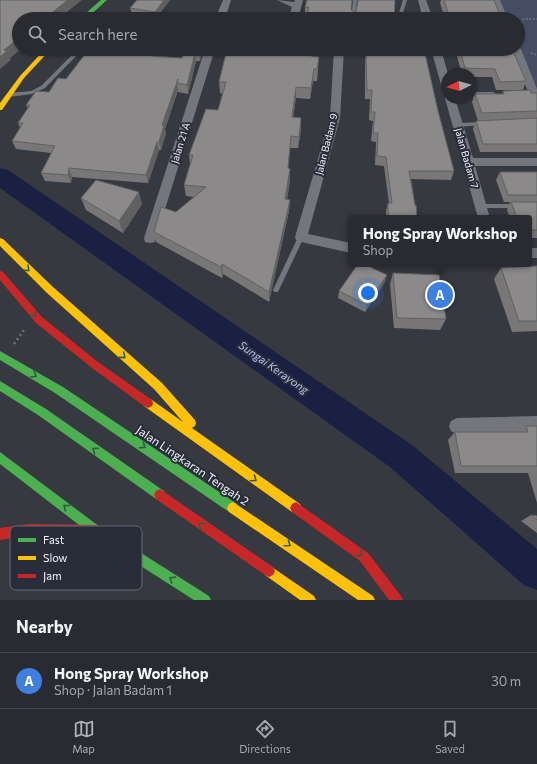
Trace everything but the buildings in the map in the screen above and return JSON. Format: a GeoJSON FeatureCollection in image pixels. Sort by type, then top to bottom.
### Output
{"type":"FeatureCollection","features":[{"type":"Feature","properties":{"kind":"main road"},"geometry":{"type":"LineString","coordinates":[[90,12],[104,0]]}},
{"type":"Feature","properties":{"kind":"main road"},"geometry":{"type":"LineString","coordinates":[[0,108],[22,77],[42,56]]}},
{"type":"Feature","properties":{"kind":"main road"},"geometry":{"type":"LineString","coordinates":[[0,241],[50,290],[158,386],[222,456]]}},
{"type":"Feature","properties":{"kind":"main road"},"geometry":{"type":"LineString","coordinates":[[0,274],[39,320],[95,365],[364,557],[397,600]]}},
{"type":"Feature","properties":{"kind":"main road","name":"Jalan Lingkaran Tengah 2"},"geometry":{"type":"LineString","coordinates":[[0,355],[59,390],[256,522],[369,600]]}},
{"type":"Feature","properties":{"kind":"main road"},"geometry":{"type":"LineString","coordinates":[[0,386],[42,412],[310,600]]}},
{"type":"Feature","properties":{"kind":"main road"},"geometry":{"type":"LineString","coordinates":[[0,457],[90,526]]}},
{"type":"Feature","properties":{"kind":"main road"},"geometry":{"type":"LineString","coordinates":[[0,534],[10,533]]}},
{"type":"Feature","properties":{"kind":"main road"},"geometry":{"type":"LineString","coordinates":[[142,560],[205,600]]}},
{"type":"Feature","properties":{"kind":"street"},"geometry":{"type":"LineString","coordinates":[[223,12],[227,0]]}},
{"type":"Feature","properties":{"kind":"street"},"geometry":{"type":"LineString","coordinates":[[282,0],[298,3]]}},
{"type":"Feature","properties":{"kind":"street"},"geometry":{"type":"LineString","coordinates":[[422,0],[426,12]]}},
{"type":"Feature","properties":{"kind":"street"},"geometry":{"type":"LineString","coordinates":[[496,0],[500,12]]}},
{"type":"Feature","properties":{"kind":"street","name":"Jalan 21 A"},"geometry":{"type":"LineString","coordinates":[[150,238],[208,56]]}},
{"type":"Feature","properties":{"kind":"street","name":"Jalan Badam 9"},"geometry":{"type":"LineString","coordinates":[[301,237],[335,118],[339,56]]}},
{"type":"Feature","properties":{"kind":"street"},"geometry":{"type":"LineString","coordinates":[[438,56],[441,68]]}},
{"type":"Feature","properties":{"kind":"street"},"geometry":{"type":"LineString","coordinates":[[518,56],[532,94]]}},
{"type":"Feature","properties":{"kind":"street"},"geometry":{"type":"LineString","coordinates":[[477,95],[502,94]]}},
{"type":"Feature","properties":{"kind":"street","name":"Jalan Badam 7"},"geometry":{"type":"LineString","coordinates":[[452,104],[482,212]]}},
{"type":"Feature","properties":{"kind":"street"},"geometry":{"type":"LineString","coordinates":[[468,162],[537,162]]}},
{"type":"Feature","properties":{"kind":"street"},"geometry":{"type":"LineString","coordinates":[[301,237],[348,247]]}},
{"type":"Feature","properties":{"kind":"street"},"geometry":{"type":"LineString","coordinates":[[457,426],[537,424]]}},
{"type":"Feature","properties":{"kind":"lane"},"geometry":{"type":"LineString","coordinates":[[354,12],[355,0]]}},
{"type":"Feature","properties":{"kind":"lane"},"geometry":{"type":"LineString","coordinates":[[401,12],[405,0]]}},
{"type":"Feature","properties":{"kind":"lane"},"geometry":{"type":"LineString","coordinates":[[9,95],[32,92],[43,87],[74,56]]}},
{"type":"Feature","properties":{"kind":"lane"},"geometry":{"type":"LineString","coordinates":[[457,125],[489,124]]}},
{"type":"Feature","properties":{"kind":"lane"},"geometry":{"type":"LineString","coordinates":[[482,212],[523,206]]}},
{"type":"Feature","properties":{"kind":"lane"},"geometry":{"type":"LineString","coordinates":[[276,290],[301,237]]}},
{"type":"Feature","properties":{"kind":"path"},"geometry":{"type":"LineString","coordinates":[[525,19],[537,19]]}},
{"type":"Feature","properties":{"kind":"path"},"geometry":{"type":"LineString","coordinates":[[10,349],[24,330],[39,320]]}},
{"type":"Feature","properties":{"kind":"shaded area"},"geometry":{"type":"Polygon","coordinates":[[[496,0],[537,0],[537,88],[535,88],[521,56],[525,56],[525,12],[501,12],[496,0]]]}},
{"type":"Feature","properties":{"kind":"waterway","name":"Sungai Kerayong"},"geometry":{"type":"LineString","coordinates":[[0,176],[401,456],[537,572]]}},
{"type":"Feature","properties":{"kind":"traffic: fast"},"geometry":{"type":"LineString","coordinates":[[90,12],[104,0]]}},
{"type":"Feature","properties":{"kind":"traffic: fast"},"geometry":{"type":"LineString","coordinates":[[0,355],[59,390],[233,508]]}},
{"type":"Feature","properties":{"kind":"traffic: fast"},"geometry":{"type":"LineString","coordinates":[[0,386],[42,412],[160,495]]}},
{"type":"Feature","properties":{"kind":"traffic: fast"},"geometry":{"type":"LineString","coordinates":[[0,457],[90,526]]}},
{"type":"Feature","properties":{"kind":"traffic: fast"},"geometry":{"type":"LineString","coordinates":[[142,560],[205,600]]}},
{"type":"Feature","properties":{"kind":"traffic: slow"},"geometry":{"type":"LineString","coordinates":[[0,108],[22,77],[42,56]]}},
{"type":"Feature","properties":{"kind":"traffic: slow"},"geometry":{"type":"LineString","coordinates":[[0,241],[50,290],[158,386],[191,423]]}},
{"type":"Feature","properties":{"kind":"traffic: slow"},"geometry":{"type":"LineString","coordinates":[[148,403],[296,508]]}},
{"type":"Feature","properties":{"kind":"traffic: slow"},"geometry":{"type":"LineString","coordinates":[[233,508],[369,600]]}},
{"type":"Feature","properties":{"kind":"traffic: slow"},"geometry":{"type":"LineString","coordinates":[[269,571],[310,600]]}},
{"type":"Feature","properties":{"kind":"traffic: jam"},"geometry":{"type":"LineString","coordinates":[[0,274],[39,320],[95,365],[148,403]]}},
{"type":"Feature","properties":{"kind":"traffic: jam"},"geometry":{"type":"LineString","coordinates":[[160,495],[269,571]]}},
{"type":"Feature","properties":{"kind":"traffic: jam"},"geometry":{"type":"LineString","coordinates":[[296,508],[364,557],[397,600]]}},
{"type":"Feature","properties":{"kind":"traffic: jam"},"geometry":{"type":"LineString","coordinates":[[0,534],[10,533]]}},
{"type":"Feature","properties":{"kind":"place","name":"Hong Spray Workshop"},"geometry":{"type":"Point","coordinates":[440,295]}}]}
